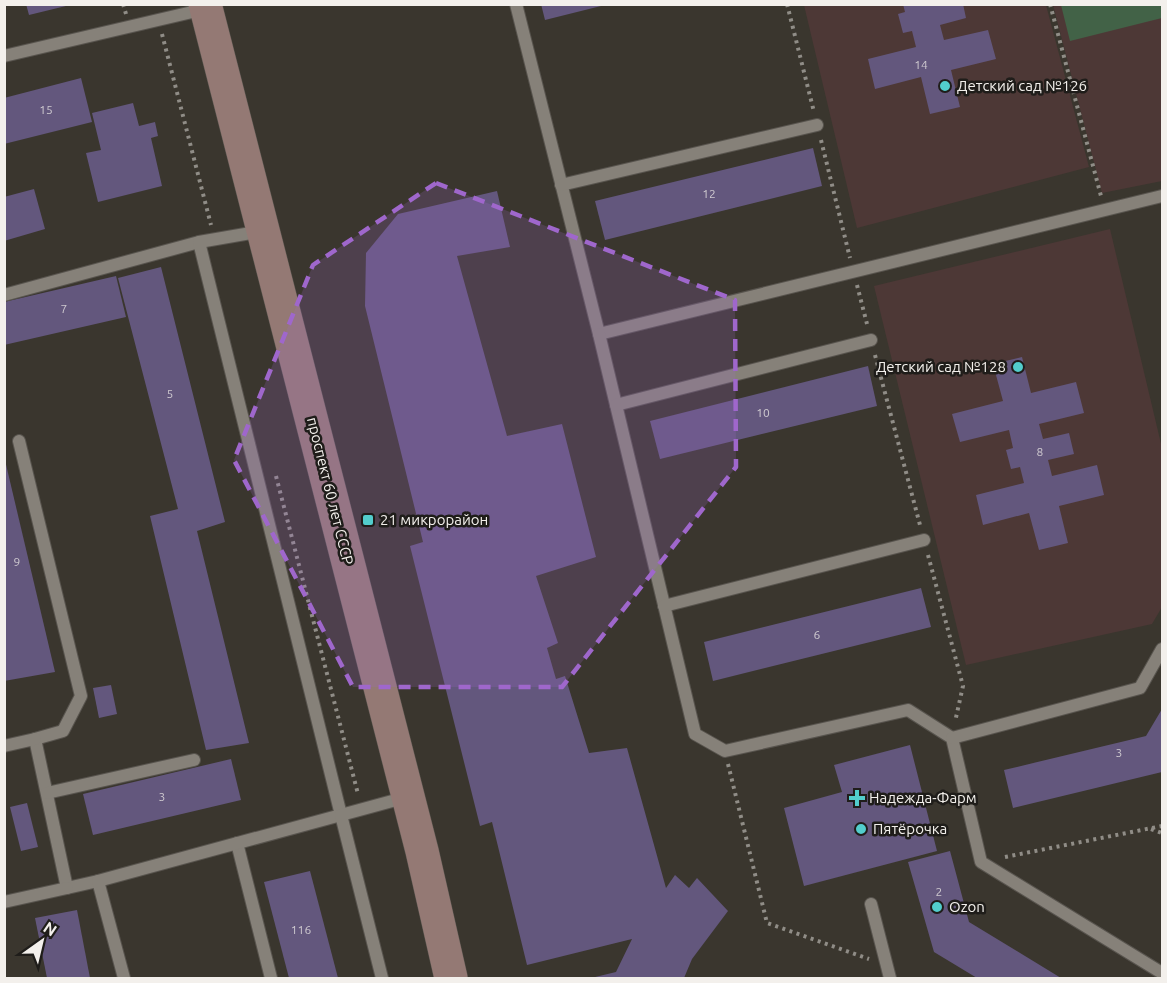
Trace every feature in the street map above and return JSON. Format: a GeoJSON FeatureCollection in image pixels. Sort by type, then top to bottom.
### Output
{"type":"FeatureCollection","features":[{"type":"Feature","properties":{"kind":"main road","name":"проспект 60 лет СССР"},"geometry":{"type":"LineString","coordinates":[[206,6],[408,797],[451,978]]}},
{"type":"Feature","properties":{"kind":"lane"},"geometry":{"type":"LineString","coordinates":[[516,4],[695,734],[725,752],[908,710],[952,738],[981,862],[1162,973]]}},
{"type":"Feature","properties":{"kind":"lane"},"geometry":{"type":"LineString","coordinates":[[4,56],[206,6]]}},
{"type":"Feature","properties":{"kind":"lane"},"geometry":{"type":"LineString","coordinates":[[561,185],[817,125]]}},
{"type":"Feature","properties":{"kind":"lane"},"geometry":{"type":"LineString","coordinates":[[598,334],[1162,195]]}},
{"type":"Feature","properties":{"kind":"lane"},"geometry":{"type":"LineString","coordinates":[[4,296],[200,242],[263,230]]}},
{"type":"Feature","properties":{"kind":"lane"},"geometry":{"type":"LineString","coordinates":[[200,242],[382,978]]}},
{"type":"Feature","properties":{"kind":"lane"},"geometry":{"type":"LineString","coordinates":[[616,405],[871,340]]}},
{"type":"Feature","properties":{"kind":"lane"},"geometry":{"type":"LineString","coordinates":[[4,746],[63,731],[81,696],[19,441]]}},
{"type":"Feature","properties":{"kind":"lane"},"geometry":{"type":"LineString","coordinates":[[664,606],[924,540]]}},
{"type":"Feature","properties":{"kind":"lane"},"geometry":{"type":"LineString","coordinates":[[952,738],[1140,688],[1162,649]]}},
{"type":"Feature","properties":{"kind":"lane"},"geometry":{"type":"LineString","coordinates":[[35,739],[68,888]]}},
{"type":"Feature","properties":{"kind":"lane"},"geometry":{"type":"LineString","coordinates":[[47,793],[194,760]]}},
{"type":"Feature","properties":{"kind":"lane"},"geometry":{"type":"LineString","coordinates":[[4,902],[98,881],[408,797]]}},
{"type":"Feature","properties":{"kind":"lane"},"geometry":{"type":"LineString","coordinates":[[237,843],[271,978]]}},
{"type":"Feature","properties":{"kind":"lane"},"geometry":{"type":"LineString","coordinates":[[98,881],[124,978]]}},
{"type":"Feature","properties":{"kind":"lane"},"geometry":{"type":"LineString","coordinates":[[871,904],[890,978]]}},
{"type":"Feature","properties":{"kind":"path"},"geometry":{"type":"LineString","coordinates":[[787,4],[853,272],[963,686],[952,738]]}},
{"type":"Feature","properties":{"kind":"path"},"geometry":{"type":"LineString","coordinates":[[1050,4],[1104,209]]}},
{"type":"Feature","properties":{"kind":"path"},"geometry":{"type":"LineString","coordinates":[[725,752],[767,922],[887,965]]}},
{"type":"Feature","properties":{"kind":"path"},"geometry":{"type":"LineString","coordinates":[[981,862],[1162,826]]}},
{"type":"Feature","properties":{"kind":"path"},"geometry":{"type":"LineString","coordinates":[[1150,829],[1162,833]]}},
{"type":"Feature","properties":{"kind":"highlighted area"},"geometry":{"type":"Polygon","coordinates":[[[436,183],[735,300],[736,467],[562,687],[353,687],[234,460],[313,265],[436,183]]]}},
{"type":"Feature","properties":{"kind":"shaded area","name":"Детский сад №126"},"geometry":{"type":"Polygon","coordinates":[[[804,5],[1046,5],[1089,167],[857,228],[804,5]]]}},
{"type":"Feature","properties":{"kind":"shaded area"},"geometry":{"type":"Polygon","coordinates":[[[1053,5],[1162,5],[1162,181],[1102,193],[1053,5]]]}},
{"type":"Feature","properties":{"kind":"shaded area","name":"Детский сад №128"},"geometry":{"type":"Polygon","coordinates":[[[1110,229],[1162,448],[1162,607],[1152,624],[966,665],[874,286],[1110,229]]]}},
{"type":"Feature","properties":{"kind":"green space"},"geometry":{"type":"Polygon","coordinates":[[[1061,5],[1162,5],[1162,18],[1070,41],[1061,5]]]}},
{"type":"Feature","properties":{"kind":"building"},"geometry":{"type":"Polygon","coordinates":[[[26,4],[70,4],[70,5],[29,15],[26,4]]]}},
{"type":"Feature","properties":{"kind":"building"},"geometry":{"type":"Polygon","coordinates":[[[541,4],[605,4],[605,5],[545,20],[541,4]]]}},
{"type":"Feature","properties":{"kind":"building"},"geometry":{"type":"Polygon","coordinates":[[[903,4],[963,4],[966,18],[940,25],[944,40],[988,30],[996,59],[951,70],[960,107],[930,114],[921,77],[875,89],[868,59],[916,47],[912,31],[903,33],[898,14],[905,12],[903,4]]]}},
{"type":"Feature","properties":{"kind":"building"},"geometry":{"type":"Polygon","coordinates":[[[81,78],[92,122],[4,144],[4,98],[81,78]]]}},
{"type":"Feature","properties":{"kind":"building"},"geometry":{"type":"Polygon","coordinates":[[[133,103],[139,126],[155,122],[158,136],[151,138],[162,186],[98,202],[86,153],[101,150],[92,113],[133,103]]]}},
{"type":"Feature","properties":{"kind":"building"},"geometry":{"type":"Polygon","coordinates":[[[813,148],[822,186],[605,240],[595,201],[813,148]]]}},
{"type":"Feature","properties":{"kind":"building"},"geometry":{"type":"Polygon","coordinates":[[[34,189],[45,229],[4,241],[4,197],[34,189]]]}},
{"type":"Feature","properties":{"kind":"building"},"geometry":{"type":"Polygon","coordinates":[[[497,191],[510,247],[457,256],[507,436],[562,424],[596,557],[536,576],[558,643],[547,648],[556,679],[565,676],[589,753],[627,748],[666,888],[675,875],[689,888],[697,878],[728,911],[692,959],[684,978],[591,978],[616,972],[632,939],[527,965],[492,822],[480,826],[410,546],[423,542],[365,306],[366,253],[398,214],[497,191]]]}},
{"type":"Feature","properties":{"kind":"building"},"geometry":{"type":"Polygon","coordinates":[[[161,267],[225,522],[197,531],[249,743],[206,750],[150,516],[178,509],[118,278],[161,267]]]}},
{"type":"Feature","properties":{"kind":"building"},"geometry":{"type":"Polygon","coordinates":[[[116,276],[126,317],[4,345],[4,302],[116,276]]]}},
{"type":"Feature","properties":{"kind":"building"},"geometry":{"type":"Polygon","coordinates":[[[1022,357],[1031,393],[1076,382],[1084,413],[1039,424],[1043,439],[1069,433],[1074,454],[1048,460],[1052,476],[1097,465],[1104,495],[1059,506],[1068,543],[1039,550],[1029,513],[983,525],[976,495],[1024,483],[1020,467],[1011,469],[1006,450],[1013,448],[1009,430],[960,442],[952,414],[1003,401],[993,364],[1022,357]]]}},
{"type":"Feature","properties":{"kind":"building"},"geometry":{"type":"Polygon","coordinates":[[[868,366],[877,406],[660,459],[650,421],[868,366]]]}},
{"type":"Feature","properties":{"kind":"building"},"geometry":{"type":"Polygon","coordinates":[[[4,456],[55,672],[4,681],[4,456]]]}},
{"type":"Feature","properties":{"kind":"building"},"geometry":{"type":"Polygon","coordinates":[[[921,588],[931,627],[713,681],[704,642],[921,588]]]}},
{"type":"Feature","properties":{"kind":"building"},"geometry":{"type":"Polygon","coordinates":[[[111,685],[117,714],[99,718],[93,688],[111,685]]]}},
{"type":"Feature","properties":{"kind":"building"},"geometry":{"type":"Polygon","coordinates":[[[1162,709],[1162,772],[1013,808],[1004,770],[1146,736],[1162,709]]]}},
{"type":"Feature","properties":{"kind":"building","name":"Пятёрочка"},"geometry":{"type":"Polygon","coordinates":[[[910,745],[937,851],[804,886],[784,808],[842,792],[834,765],[910,745]]]}},
{"type":"Feature","properties":{"kind":"building"},"geometry":{"type":"Polygon","coordinates":[[[231,759],[241,800],[93,835],[83,794],[231,759]]]}},
{"type":"Feature","properties":{"kind":"building"},"geometry":{"type":"Polygon","coordinates":[[[27,803],[38,847],[21,851],[10,807],[27,803]]]}},
{"type":"Feature","properties":{"kind":"building"},"geometry":{"type":"Polygon","coordinates":[[[950,851],[969,922],[1061,978],[977,978],[934,952],[908,862],[950,851]]]}},
{"type":"Feature","properties":{"kind":"building"},"geometry":{"type":"Polygon","coordinates":[[[310,871],[338,978],[289,978],[264,882],[310,871]]]}},
{"type":"Feature","properties":{"kind":"building"},"geometry":{"type":"Polygon","coordinates":[[[77,910],[90,978],[47,978],[35,918],[77,910]]]}},
{"type":"Feature","properties":{"kind":"place","name":"Детский сад №126"},"geometry":{"type":"Point","coordinates":[945,86]}},
{"type":"Feature","properties":{"kind":"place","name":"Детский сад №128"},"geometry":{"type":"Point","coordinates":[1018,367]}},
{"type":"Feature","properties":{"kind":"place","name":"21 микрорайон"},"geometry":{"type":"Point","coordinates":[368,520]}},
{"type":"Feature","properties":{"kind":"place","name":"Надежда-Фарм"},"geometry":{"type":"Point","coordinates":[857,798]}},
{"type":"Feature","properties":{"kind":"place","name":"Пятёрочка"},"geometry":{"type":"Point","coordinates":[861,829]}},
{"type":"Feature","properties":{"kind":"place","name":"Ozon"},"geometry":{"type":"Point","coordinates":[937,907]}}]}
